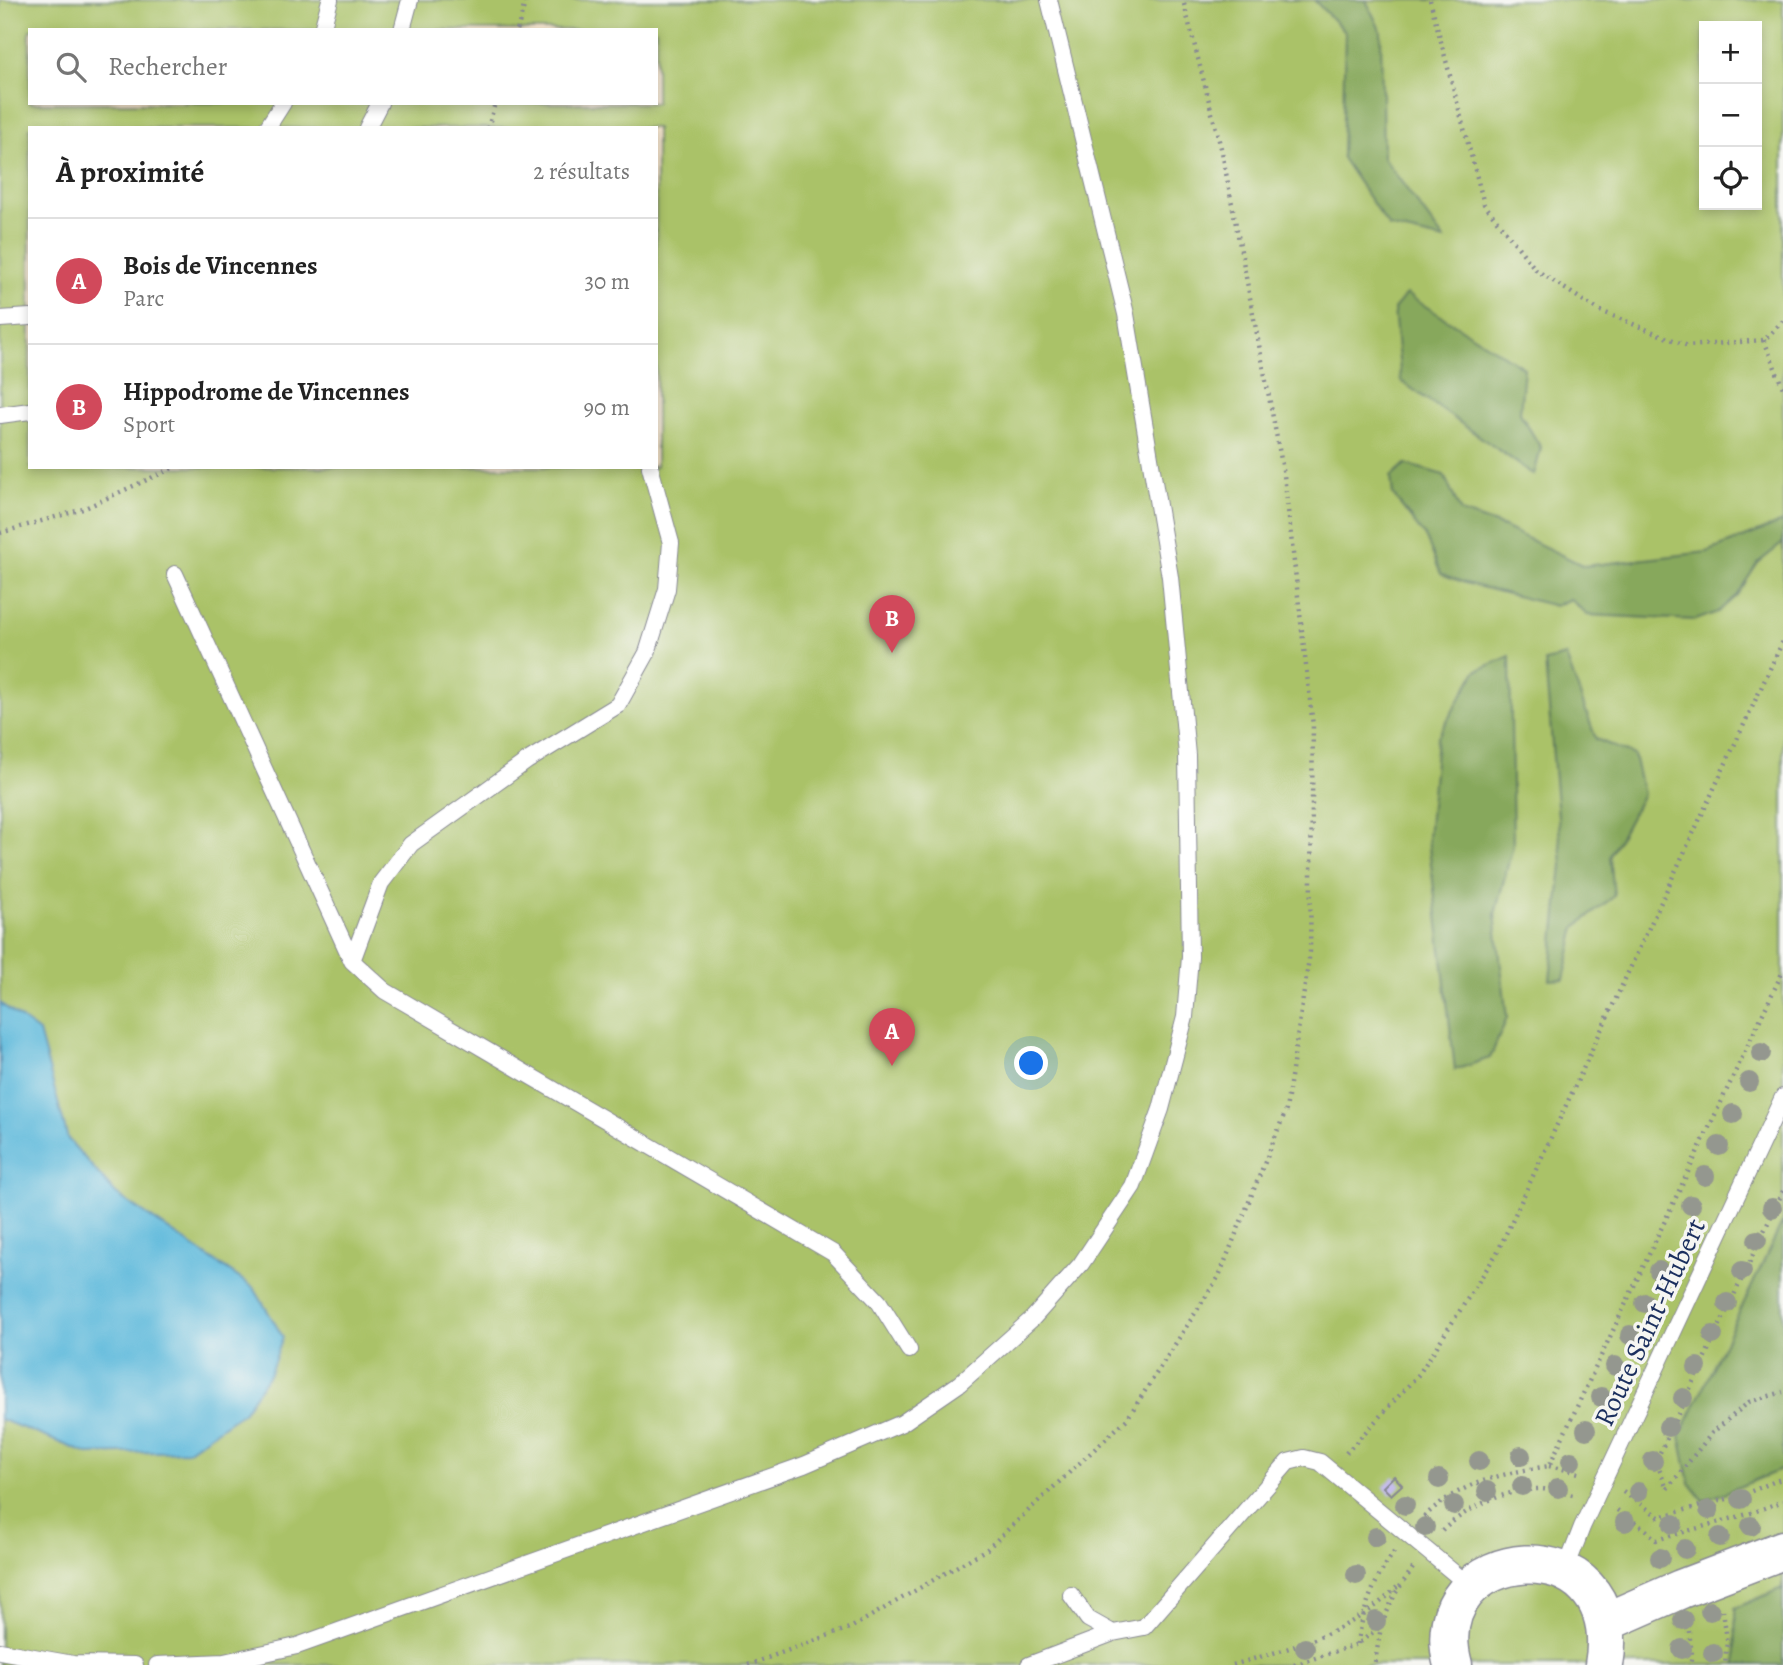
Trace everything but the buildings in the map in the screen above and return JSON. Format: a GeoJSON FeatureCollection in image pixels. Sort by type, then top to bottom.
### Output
{"type":"FeatureCollection","features":[{"type":"Feature","properties":{"kind":"street"},"geometry":{"type":"LineString","coordinates":[[1605,1622],[1783,1550]]}},
{"type":"Feature","properties":{"kind":"street"},"geometry":{"type":"LineString","coordinates":[[1454,1665],[1449,1638],[1454,1614],[1471,1587],[1489,1573],[1513,1564],[1537,1563],[1565,1571],[1589,1592],[1599,1606],[1605,1622],[1607,1640],[1604,1665]]}},
{"type":"Feature","properties":{"kind":"lane"},"geometry":{"type":"LineString","coordinates":[[323,28],[330,0]]}},
{"type":"Feature","properties":{"kind":"lane"},"geometry":{"type":"LineString","coordinates":[[403,28],[410,0]]}},
{"type":"Feature","properties":{"kind":"lane"},"geometry":{"type":"LineString","coordinates":[[157,1665],[224,1662],[297,1646],[804,1465],[902,1423],[959,1384],[1033,1318],[1081,1264],[1133,1186],[1161,1109],[1185,1017],[1190,957],[1186,755],[1170,577],[1126,314],[1049,0]]}},
{"type":"Feature","properties":{"kind":"lane"},"geometry":{"type":"LineString","coordinates":[[268,126],[282,105]]}},
{"type":"Feature","properties":{"kind":"lane"},"geometry":{"type":"LineString","coordinates":[[368,126],[379,105]]}},
{"type":"Feature","properties":{"kind":"lane"},"geometry":{"type":"LineString","coordinates":[[0,319],[28,317]]}},
{"type":"Feature","properties":{"kind":"lane"},"geometry":{"type":"LineString","coordinates":[[0,415],[28,411]]}},
{"type":"Feature","properties":{"kind":"lane"},"geometry":{"type":"LineString","coordinates":[[352,961],[381,883],[411,844],[527,761],[618,705],[648,653],[667,589],[671,543],[651,469]]}},
{"type":"Feature","properties":{"kind":"lane"},"geometry":{"type":"LineString","coordinates":[[176,574],[352,961],[385,991],[833,1253],[879,1302],[909,1350]]}},
{"type":"Feature","properties":{"kind":"lane","name":"Route Saint-Hubert"},"geometry":{"type":"LineString","coordinates":[[1565,1571],[1582,1527],[1783,1097]]}},
{"type":"Feature","properties":{"kind":"lane"},"geometry":{"type":"LineString","coordinates":[[1028,1665],[1113,1633],[1144,1627],[1289,1462],[1304,1458],[1320,1462],[1471,1587]]}},
{"type":"Feature","properties":{"kind":"lane"},"geometry":{"type":"LineString","coordinates":[[1071,1595],[1088,1619],[1113,1633]]}},
{"type":"Feature","properties":{"kind":"lane"},"geometry":{"type":"LineString","coordinates":[[0,1651],[73,1664],[135,1665]]}},
{"type":"Feature","properties":{"kind":"path"},"geometry":{"type":"LineString","coordinates":[[518,28],[526,0]]}},
{"type":"Feature","properties":{"kind":"path"},"geometry":{"type":"LineString","coordinates":[[1430,0],[1483,204],[1536,270],[1598,310],[1688,346],[1764,340],[1783,321]]}},
{"type":"Feature","properties":{"kind":"path"},"geometry":{"type":"LineString","coordinates":[[489,126],[494,105]]}},
{"type":"Feature","properties":{"kind":"path"},"geometry":{"type":"LineString","coordinates":[[1764,340],[1783,388]]}},
{"type":"Feature","properties":{"kind":"path"},"geometry":{"type":"LineString","coordinates":[[0,533],[83,509],[172,469]]}},
{"type":"Feature","properties":{"kind":"path"},"geometry":{"type":"LineString","coordinates":[[1330,1470],[1419,1374],[1497,1253],[1783,641]]}},
{"type":"Feature","properties":{"kind":"path"},"geometry":{"type":"LineString","coordinates":[[1549,1466],[1783,971]]}},
{"type":"Feature","properties":{"kind":"path"},"geometry":{"type":"LineString","coordinates":[[1783,1192],[1656,1461],[1667,1489],[1712,1433],[1749,1402],[1783,1392]]}},
{"type":"Feature","properties":{"kind":"path"},"geometry":{"type":"LineString","coordinates":[[1415,1525],[1440,1501],[1484,1479],[1549,1466],[1584,1475]]}},
{"type":"Feature","properties":{"kind":"path"},"geometry":{"type":"LineString","coordinates":[[1619,1490],[1659,1517],[1742,1495],[1783,1478]]}},
{"type":"Feature","properties":{"kind":"path"},"geometry":{"type":"LineString","coordinates":[[1433,1540],[1453,1521],[1496,1497],[1540,1489],[1574,1495]]}},
{"type":"Feature","properties":{"kind":"path"},"geometry":{"type":"LineString","coordinates":[[1613,1508],[1656,1540],[1783,1501]]}},
{"type":"Feature","properties":{"kind":"path"},"geometry":{"type":"LineString","coordinates":[[1358,1644],[1361,1618],[1378,1575],[1396,1549]]}},
{"type":"Feature","properties":{"kind":"path"},"geometry":{"type":"LineString","coordinates":[[1376,1662],[1381,1626],[1395,1594],[1416,1562]]}},
{"type":"Feature","properties":{"kind":"path"},"geometry":{"type":"LineString","coordinates":[[1233,1665],[1319,1639],[1361,1618],[1379,1605],[1405,1579]]}},
{"type":"Feature","properties":{"kind":"path"},"geometry":{"type":"LineString","coordinates":[[1722,1607],[1727,1640],[1725,1665]]}},
{"type":"Feature","properties":{"kind":"path"},"geometry":{"type":"LineString","coordinates":[[1688,1622],[1692,1654],[1690,1665]]}},
{"type":"Feature","properties":{"kind":"path"},"geometry":{"type":"LineString","coordinates":[[1294,1665],[1358,1644],[1381,1626]]}},
{"type":"Feature","properties":{"kind":"green space"},"geometry":{"type":"Polygon","coordinates":[[[0,0],[1783,0],[1783,1665],[0,1665],[0,0]]]}},
{"type":"Feature","properties":{"kind":"green space"},"geometry":{"type":"Polygon","coordinates":[[[1314,0],[1366,0],[1381,32],[1383,157],[1444,240],[1389,227],[1342,158],[1345,32],[1314,0]]]}},
{"type":"Feature","properties":{"kind":"green space"},"geometry":{"type":"Polygon","coordinates":[[[1406,294],[1524,368],[1520,413],[1541,448],[1534,475],[1401,381],[1394,309],[1406,294]]]}},
{"type":"Feature","properties":{"kind":"green space"},"geometry":{"type":"Polygon","coordinates":[[[1405,464],[1444,475],[1461,512],[1504,527],[1584,566],[1707,552],[1783,522],[1783,543],[1758,563],[1737,595],[1718,612],[1696,620],[1587,615],[1570,599],[1555,606],[1465,583],[1441,574],[1426,538],[1393,495],[1391,477],[1405,464]]]}},
{"type":"Feature","properties":{"kind":"green space"},"geometry":{"type":"Polygon","coordinates":[[[1510,656],[1513,846],[1495,914],[1507,1018],[1490,1058],[1455,1070],[1428,838],[1437,738],[1476,671],[1510,656]]]}},
{"type":"Feature","properties":{"kind":"green space"},"geometry":{"type":"Polygon","coordinates":[[[1566,656],[1596,739],[1634,755],[1643,794],[1610,856],[1614,896],[1576,927],[1564,979],[1550,980],[1562,865],[1545,661],[1566,656]]]}},
{"type":"Feature","properties":{"kind":"green space"},"geometry":{"type":"Polygon","coordinates":[[[1783,1221],[1783,1469],[1704,1501],[1690,1483],[1680,1436],[1783,1221]]]}},
{"type":"Feature","properties":{"kind":"green space"},"geometry":{"type":"Polygon","coordinates":[[[1783,1588],[1783,1665],[1736,1665],[1735,1608],[1783,1588]]]}},
{"type":"Feature","properties":{"kind":"water"},"geometry":{"type":"Polygon","coordinates":[[[0,1003],[39,1032],[68,1139],[116,1194],[254,1288],[283,1337],[270,1373],[243,1412],[187,1451],[88,1454],[0,1419],[0,1003]]]}},
{"type":"Feature","properties":{"kind":"place","name":"Hippodrome de Vincennes"},"geometry":{"type":"Point","coordinates":[892,653]}},
{"type":"Feature","properties":{"kind":"place","name":"Bois de Vincennes"},"geometry":{"type":"Point","coordinates":[892,1066]}}]}
